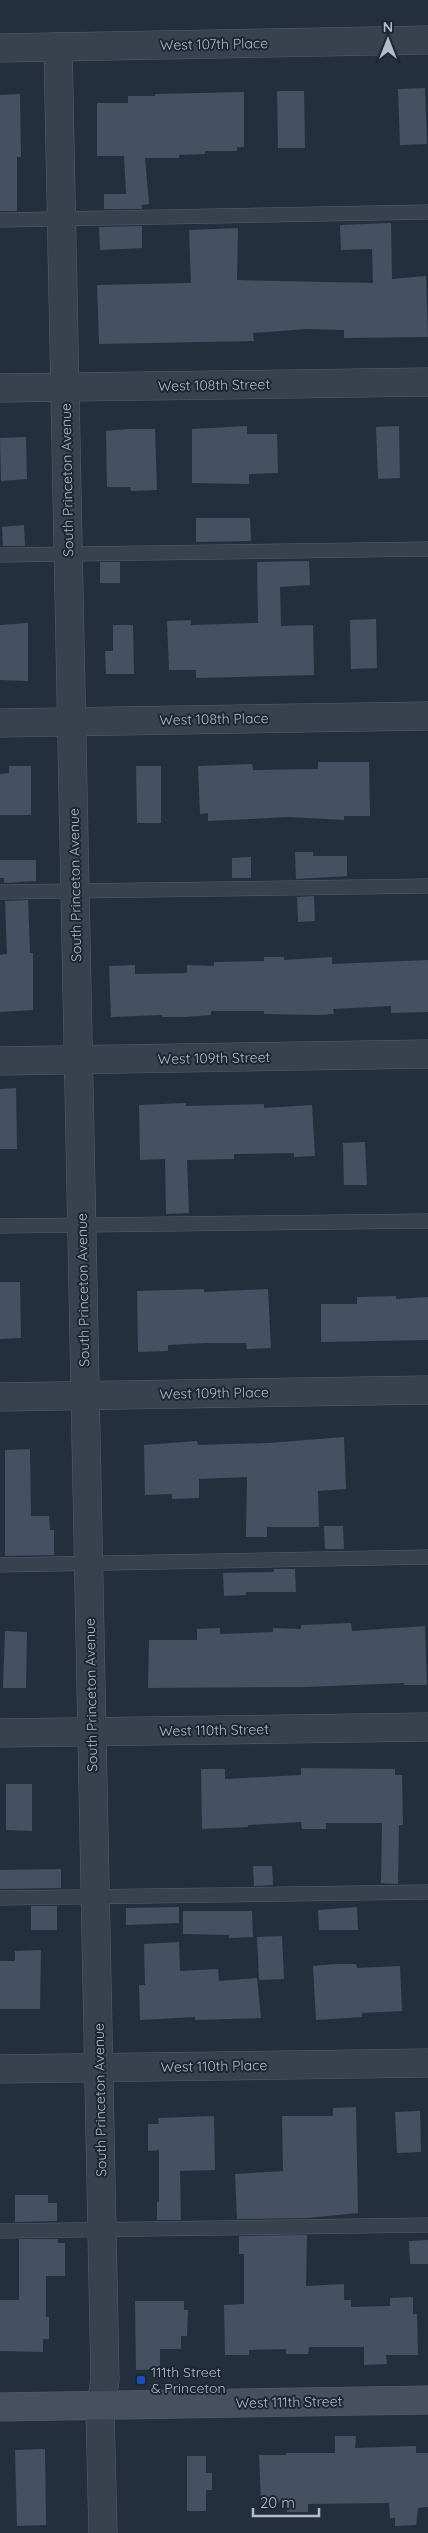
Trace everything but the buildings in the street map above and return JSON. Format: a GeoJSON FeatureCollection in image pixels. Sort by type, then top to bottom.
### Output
{"type":"FeatureCollection","features":[{"type":"Feature","properties":{"kind":"main road","name":"West 111th Street"},"geometry":{"type":"LineString","coordinates":[[0,2407],[428,2400]]}},
{"type":"Feature","properties":{"kind":"street","name":"West 107th Place"},"geometry":{"type":"LineString","coordinates":[[0,48],[428,40]]}},
{"type":"Feature","properties":{"kind":"street","name":"South Princeton Avenue"},"geometry":{"type":"LineString","coordinates":[[58,47],[105,2380],[101,2405],[103,2533]]}},
{"type":"Feature","properties":{"kind":"street","name":"West 108th Street"},"geometry":{"type":"LineString","coordinates":[[0,388],[428,382]]}},
{"type":"Feature","properties":{"kind":"street","name":"West 108th Place"},"geometry":{"type":"LineString","coordinates":[[0,723],[428,716]]}},
{"type":"Feature","properties":{"kind":"street","name":"West 109th Street"},"geometry":{"type":"LineString","coordinates":[[0,1061],[428,1054]]}},
{"type":"Feature","properties":{"kind":"street","name":"West 109th Place"},"geometry":{"type":"LineString","coordinates":[[0,1396],[428,1390]]}},
{"type":"Feature","properties":{"kind":"street","name":"West 110th Street"},"geometry":{"type":"LineString","coordinates":[[0,1733],[428,1727]]}},
{"type":"Feature","properties":{"kind":"street","name":"West 110th Place"},"geometry":{"type":"LineString","coordinates":[[0,2069],[428,2063]]}},
{"type":"Feature","properties":{"kind":"lane"},"geometry":{"type":"LineString","coordinates":[[0,220],[428,212]]}},
{"type":"Feature","properties":{"kind":"lane"},"geometry":{"type":"LineString","coordinates":[[0,555],[428,549]]}},
{"type":"Feature","properties":{"kind":"lane"},"geometry":{"type":"LineString","coordinates":[[0,892],[428,886]]}},
{"type":"Feature","properties":{"kind":"lane"},"geometry":{"type":"LineString","coordinates":[[0,1226],[428,1221]]}},
{"type":"Feature","properties":{"kind":"lane"},"geometry":{"type":"LineString","coordinates":[[0,1565],[428,1557]]}},
{"type":"Feature","properties":{"kind":"lane"},"geometry":{"type":"LineString","coordinates":[[0,1898],[428,1892]]}},
{"type":"Feature","properties":{"kind":"lane"},"geometry":{"type":"LineString","coordinates":[[0,2231],[428,2225]]}},
{"type":"Feature","properties":{"kind":"place","name":"111th Street & Princeton"},"geometry":{"type":"Point","coordinates":[141,2380]}}]}
